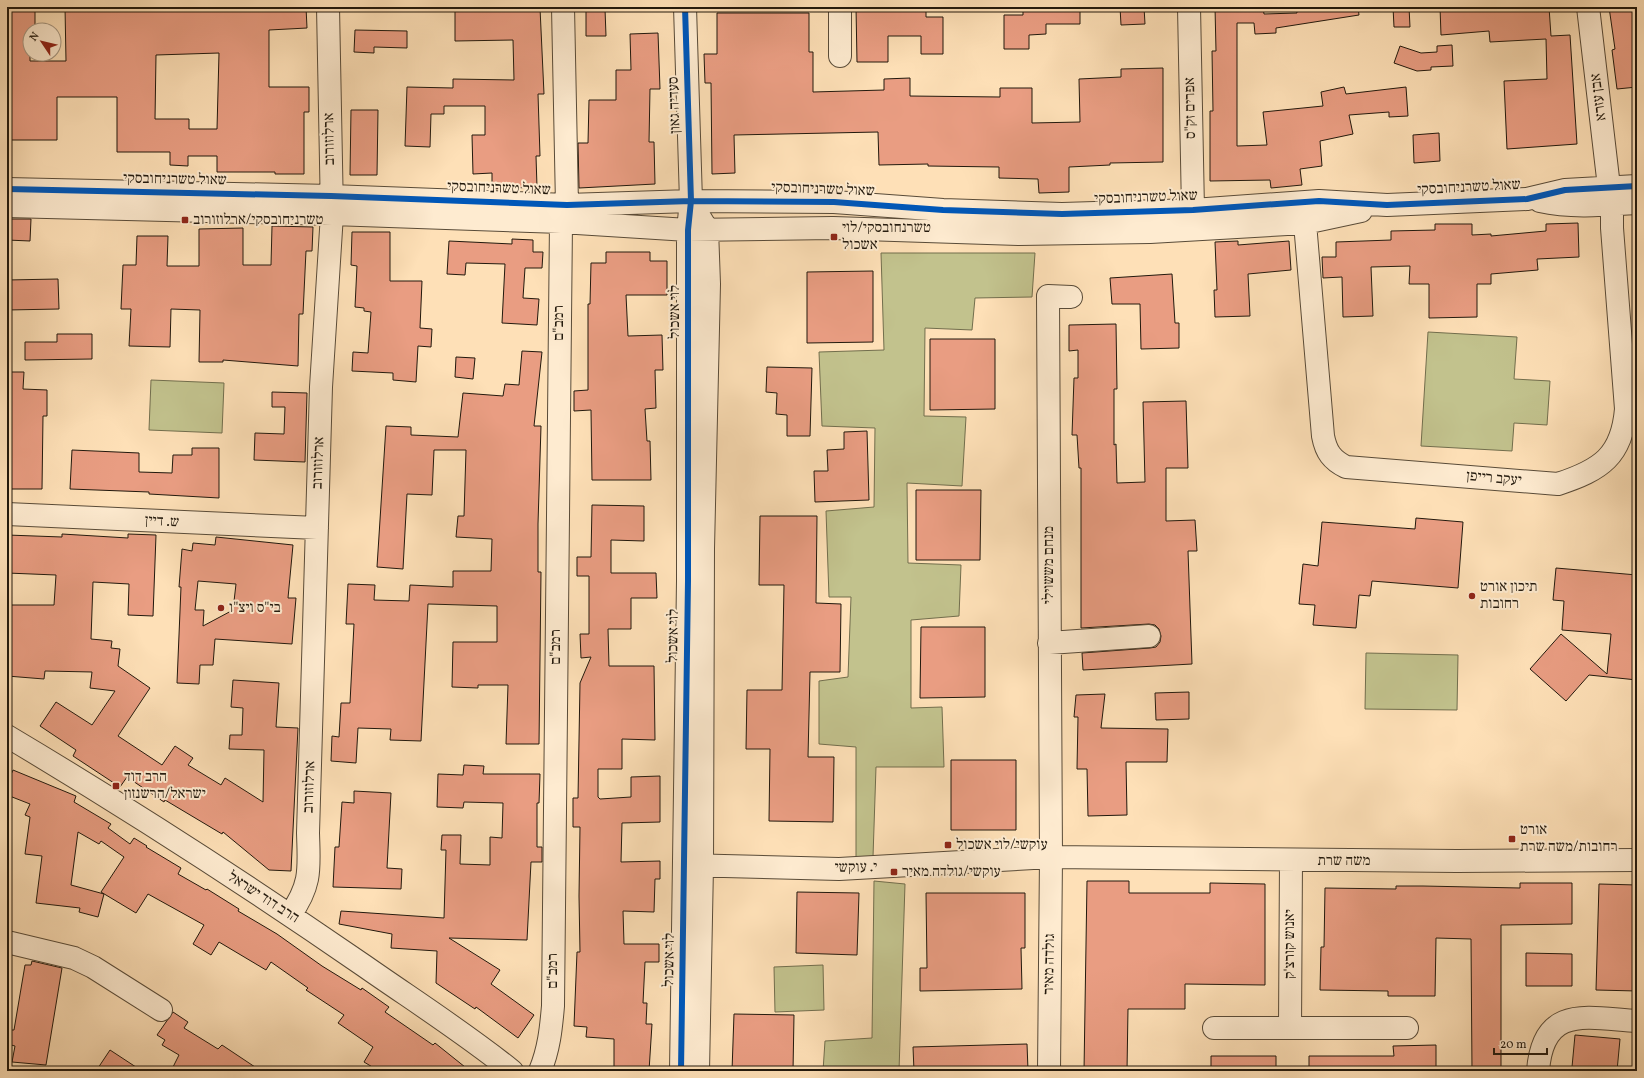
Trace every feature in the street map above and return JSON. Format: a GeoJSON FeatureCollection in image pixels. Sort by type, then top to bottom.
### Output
{"type":"FeatureCollection","features":[{"type":"Feature","properties":{"kind":"street","name":"ארלוזורוב"},"geometry":{"type":"LineString","coordinates":[[290,915],[300,902],[309,877],[308,833],[321,387],[331,205],[328,7]]}},
{"type":"Feature","properties":{"kind":"street","name":"רמב\"ם"},"geometry":{"type":"LineString","coordinates":[[540,1071],[547,1055],[553,1006],[564,213],[563,7]]}},
{"type":"Feature","properties":{"kind":"street","name":"סעדיה גאון"},"geometry":{"type":"LineString","coordinates":[[685,7],[691,201]]}},
{"type":"Feature","properties":{"kind":"street"},"geometry":{"type":"LineString","coordinates":[[840,7],[840,56]]}},
{"type":"Feature","properties":{"kind":"street","name":"אפרים זק\"ס"},"geometry":{"type":"LineString","coordinates":[[1189,7],[1193,210]]}},
{"type":"Feature","properties":{"kind":"street","name":"אבן עזרא"},"geometry":{"type":"LineString","coordinates":[[1588,7],[1624,194]]}},
{"type":"Feature","properties":{"kind":"street","name":"שאול טשרניחובסקי"},"geometry":{"type":"LineString","coordinates":[[7,189],[331,205],[564,213],[698,229],[833,228],[1053,234],[1150,232],[1305,223],[1387,205]]}},
{"type":"Feature","properties":{"kind":"street","name":"שאול טשרניחובסקי"},"geometry":{"type":"LineString","coordinates":[[564,213],[691,201],[834,202],[943,210],[1055,214],[1193,210],[1319,201],[1387,205],[1527,199],[1560,205],[1624,194]]}},
{"type":"Feature","properties":{"kind":"street","name":"יעקב רייפן"},"geometry":{"type":"LineString","coordinates":[[1305,223],[1323,436],[1325,447],[1331,457],[1346,467],[1558,484],[1577,478],[1602,463],[1613,452],[1620,440],[1624,427],[1626,409],[1612,228],[1624,194]]}},
{"type":"Feature","properties":{"kind":"street","name":"לוי אשכול"},"geometry":{"type":"LineString","coordinates":[[681,1071],[693,866],[703,549],[709,284],[691,201]]}},
{"type":"Feature","properties":{"kind":"street","name":"שאול טשרניחובסקי"},"geometry":{"type":"LineString","coordinates":[[7,206],[331,205]]}},
{"type":"Feature","properties":{"kind":"street"},"geometry":{"type":"LineString","coordinates":[[709,284],[717,257],[738,228]]}},
{"type":"Feature","properties":{"kind":"street","name":"לוי אשכול"},"geometry":{"type":"LineString","coordinates":[[698,229],[688,581],[698,1071]]}},
{"type":"Feature","properties":{"kind":"street","name":"מנחם מששוילי"},"geometry":{"type":"LineString","coordinates":[[1051,857],[1048,296],[1071,297]]}},
{"type":"Feature","properties":{"kind":"street","name":"ש. דיין"},"geometry":{"type":"LineString","coordinates":[[7,514],[318,528]]}},
{"type":"Feature","properties":{"kind":"street"},"geometry":{"type":"LineString","coordinates":[[1050,643],[1149,636]]}},
{"type":"Feature","properties":{"kind":"street","name":"הרב דוד ישראל"},"geometry":{"type":"LineString","coordinates":[[7,736],[63,769],[290,915],[471,1040],[512,1071]]}},
{"type":"Feature","properties":{"kind":"street","name":"י. עוקשי"},"geometry":{"type":"LineString","coordinates":[[693,866],[839,869],[1051,857]]}},
{"type":"Feature","properties":{"kind":"street","name":"משה שרת"},"geometry":{"type":"LineString","coordinates":[[1051,857],[1290,860],[1637,860]]}},
{"type":"Feature","properties":{"kind":"street","name":"גולדה מאיר"},"geometry":{"type":"LineString","coordinates":[[1049,1071],[1051,857]]}},
{"type":"Feature","properties":{"kind":"street","name":"יאנוש קורצ'ק"},"geometry":{"type":"LineString","coordinates":[[1290,860],[1290,1028]]}},
{"type":"Feature","properties":{"kind":"street"},"geometry":{"type":"LineString","coordinates":[[7,942],[74,958],[93,967],[161,1010]]}},
{"type":"Feature","properties":{"kind":"street"},"geometry":{"type":"LineString","coordinates":[[1538,1071],[1542,1047],[1548,1032],[1561,1023],[1578,1017],[1637,1021]]}},
{"type":"Feature","properties":{"kind":"street"},"geometry":{"type":"LineString","coordinates":[[1214,1028],[1407,1028]]}},
{"type":"Feature","properties":{"kind":"green space"},"geometry":{"type":"Polygon","coordinates":[[[881,253],[1035,253],[1032,297],[975,298],[972,330],[925,328],[924,416],[966,417],[962,486],[907,483],[908,563],[961,565],[959,616],[911,620],[911,708],[942,707],[944,767],[876,767],[873,857],[856,859],[856,747],[819,744],[819,681],[848,677],[851,597],[829,597],[826,511],[874,507],[875,428],[822,426],[819,352],[884,350],[881,253]]]}},
{"type":"Feature","properties":{"kind":"green space"},"geometry":{"type":"Polygon","coordinates":[[[1428,332],[1517,337],[1514,379],[1550,381],[1547,425],[1514,423],[1512,451],[1421,446],[1428,332]]]}},
{"type":"Feature","properties":{"kind":"green space"},"geometry":{"type":"Polygon","coordinates":[[[151,380],[224,383],[222,433],[149,430],[151,380]]]}},
{"type":"Feature","properties":{"kind":"green space"},"geometry":{"type":"Polygon","coordinates":[[[1366,653],[1458,655],[1457,710],[1365,709],[1366,653]]]}},
{"type":"Feature","properties":{"kind":"green space"},"geometry":{"type":"Polygon","coordinates":[[[874,881],[905,884],[899,1071],[823,1071],[825,1041],[872,1038],[874,881]]]}},
{"type":"Feature","properties":{"kind":"green space"},"geometry":{"type":"Polygon","coordinates":[[[823,965],[824,1010],[775,1012],[774,967],[823,965]]]}},
{"type":"Feature","properties":{"kind":"building"},"geometry":{"type":"Polygon","coordinates":[[[7,7],[35,7],[35,22],[22,22],[22,62],[62,62],[66,61],[65,7],[306,7],[307,28],[269,30],[269,87],[309,87],[309,112],[304,112],[304,174],[275,174],[275,172],[217,172],[217,156],[188,156],[188,166],[170,165],[170,152],[117,152],[117,97],[57,97],[57,140],[7,140],[7,7]],[[219,53],[156,55],[155,119],[189,119],[189,129],[217,129],[219,53]]]}},
{"type":"Feature","properties":{"kind":"building"},"geometry":{"type":"Polygon","coordinates":[[[856,7],[926,7],[926,17],[943,17],[943,54],[921,54],[921,36],[888,36],[888,62],[857,62],[856,7]]]}},
{"type":"Feature","properties":{"kind":"building"},"geometry":{"type":"Polygon","coordinates":[[[1023,7],[1080,7],[1080,24],[1046,24],[1046,34],[1029,35],[1029,49],[1004,49],[1004,15],[1023,15],[1023,7]]]}},
{"type":"Feature","properties":{"kind":"building"},"geometry":{"type":"Polygon","coordinates":[[[1120,7],[1144,7],[1145,24],[1121,25],[1120,7]]]}},
{"type":"Feature","properties":{"kind":"building"},"geometry":{"type":"Polygon","coordinates":[[[1215,7],[1263,7],[1264,14],[1297,13],[1296,7],[1358,7],[1359,15],[1276,28],[1276,33],[1255,34],[1254,23],[1237,23],[1237,146],[1267,145],[1263,112],[1323,106],[1321,92],[1344,87],[1346,94],[1406,87],[1408,116],[1389,117],[1389,112],[1349,115],[1353,134],[1320,141],[1322,166],[1300,169],[1302,185],[1271,188],[1270,180],[1210,181],[1210,111],[1213,111],[1212,51],[1216,51],[1215,7]]]}},
{"type":"Feature","properties":{"kind":"building"},"geometry":{"type":"Polygon","coordinates":[[[1393,7],[1409,7],[1410,27],[1394,27],[1393,7]]]}},
{"type":"Feature","properties":{"kind":"building"},"geometry":{"type":"Polygon","coordinates":[[[1440,7],[1549,7],[1551,36],[1570,35],[1577,144],[1507,149],[1504,81],[1547,79],[1546,39],[1490,42],[1489,31],[1441,35],[1440,7]]]}},
{"type":"Feature","properties":{"kind":"building"},"geometry":{"type":"Polygon","coordinates":[[[1609,7],[1637,7],[1637,87],[1617,89],[1612,50],[1615,49],[1609,7]]]}},
{"type":"Feature","properties":{"kind":"building"},"geometry":{"type":"Polygon","coordinates":[[[540,8],[544,94],[538,94],[540,156],[536,156],[537,187],[492,189],[492,173],[473,174],[472,135],[485,135],[485,106],[444,106],[444,114],[431,114],[430,147],[405,146],[407,87],[453,88],[453,79],[514,80],[513,40],[455,41],[455,10],[540,8]]]}},
{"type":"Feature","properties":{"kind":"building"},"geometry":{"type":"Polygon","coordinates":[[[605,9],[606,36],[586,36],[586,10],[605,9]]]}},
{"type":"Feature","properties":{"kind":"building"},"geometry":{"type":"Polygon","coordinates":[[[717,13],[809,13],[809,52],[813,52],[813,92],[884,90],[884,79],[910,78],[910,96],[1000,97],[1000,88],[1032,88],[1032,123],[1080,122],[1079,79],[1121,77],[1121,69],[1163,68],[1163,162],[1110,163],[1110,165],[1069,167],[1069,192],[1039,193],[1038,179],[999,178],[999,167],[928,166],[928,164],[879,165],[878,132],[734,135],[735,173],[712,174],[711,83],[705,83],[704,54],[717,54],[717,13]]]}},
{"type":"Feature","properties":{"kind":"building"},"geometry":{"type":"Polygon","coordinates":[[[355,30],[407,31],[407,48],[374,47],[374,53],[354,52],[355,30]]]}},
{"type":"Feature","properties":{"kind":"building"},"geometry":{"type":"Polygon","coordinates":[[[658,33],[660,89],[650,89],[649,142],[654,142],[655,184],[579,188],[578,143],[588,143],[589,100],[616,100],[616,70],[631,70],[630,34],[658,33]]]}},
{"type":"Feature","properties":{"kind":"building"},"geometry":{"type":"Polygon","coordinates":[[[1452,45],[1453,66],[1431,67],[1431,70],[1417,71],[1394,63],[1400,46],[1421,53],[1437,52],[1437,46],[1452,45]]]}},
{"type":"Feature","properties":{"kind":"building"},"geometry":{"type":"Polygon","coordinates":[[[351,110],[378,110],[377,175],[350,175],[351,110]]]}},
{"type":"Feature","properties":{"kind":"building"},"geometry":{"type":"Polygon","coordinates":[[[1439,133],[1440,161],[1414,163],[1413,135],[1439,133]]]}},
{"type":"Feature","properties":{"kind":"building"},"geometry":{"type":"Polygon","coordinates":[[[7,219],[31,219],[30,241],[7,240],[7,219]]]}},
{"type":"Feature","properties":{"kind":"building"},"geometry":{"type":"Polygon","coordinates":[[[1578,223],[1579,257],[1537,259],[1538,270],[1491,274],[1491,284],[1477,284],[1477,317],[1429,318],[1429,284],[1409,284],[1410,266],[1371,267],[1373,316],[1343,317],[1342,277],[1323,278],[1322,257],[1336,257],[1336,242],[1391,240],[1391,231],[1435,230],[1435,224],[1472,224],[1472,235],[1491,234],[1491,236],[1546,231],[1546,224],[1578,223]]]}},
{"type":"Feature","properties":{"kind":"building"},"geometry":{"type":"Polygon","coordinates":[[[272,226],[313,227],[312,251],[306,251],[303,314],[299,314],[298,366],[223,360],[223,362],[199,362],[200,310],[171,309],[170,347],[129,346],[131,309],[121,309],[123,265],[136,265],[137,236],[168,236],[167,266],[199,266],[199,229],[243,228],[243,265],[271,265],[272,226]]]}},
{"type":"Feature","properties":{"kind":"building"},"geometry":{"type":"Polygon","coordinates":[[[352,232],[390,232],[390,281],[422,281],[420,328],[432,329],[431,347],[418,346],[416,382],[393,380],[393,373],[352,371],[353,352],[368,353],[371,312],[364,311],[364,308],[355,307],[357,266],[351,265],[352,232]]]}},
{"type":"Feature","properties":{"kind":"building"},"geometry":{"type":"Polygon","coordinates":[[[512,239],[533,240],[533,252],[543,252],[542,268],[525,268],[523,298],[539,299],[537,325],[502,323],[505,264],[466,263],[465,275],[447,274],[449,241],[512,244],[512,239]]]}},
{"type":"Feature","properties":{"kind":"building"},"geometry":{"type":"Polygon","coordinates":[[[1238,241],[1238,245],[1289,241],[1291,270],[1248,274],[1250,316],[1215,317],[1214,290],[1217,290],[1215,242],[1238,241]]]}},
{"type":"Feature","properties":{"kind":"building"},"geometry":{"type":"Polygon","coordinates":[[[606,252],[650,252],[650,261],[667,261],[667,295],[626,295],[628,336],[662,335],[663,370],[655,370],[656,408],[645,409],[647,441],[650,441],[651,480],[592,480],[591,410],[574,411],[574,391],[588,390],[588,304],[590,304],[591,263],[606,263],[606,252]]]}},
{"type":"Feature","properties":{"kind":"building"},"geometry":{"type":"Polygon","coordinates":[[[873,271],[873,342],[807,343],[807,272],[873,271]]]}},
{"type":"Feature","properties":{"kind":"building"},"geometry":{"type":"Polygon","coordinates":[[[1172,274],[1175,323],[1179,323],[1179,348],[1141,349],[1140,304],[1112,304],[1110,278],[1172,274]]]}},
{"type":"Feature","properties":{"kind":"building"},"geometry":{"type":"Polygon","coordinates":[[[58,279],[59,309],[7,310],[7,280],[58,279]]]}},
{"type":"Feature","properties":{"kind":"building"},"geometry":{"type":"Polygon","coordinates":[[[1116,324],[1117,389],[1114,389],[1114,445],[1116,444],[1117,483],[1145,482],[1143,402],[1186,401],[1188,468],[1166,468],[1166,521],[1195,520],[1197,551],[1188,551],[1192,664],[1083,670],[1082,653],[1156,647],[1160,642],[1161,636],[1159,629],[1155,625],[1149,624],[1081,628],[1081,468],[1079,468],[1077,435],[1072,435],[1074,378],[1078,378],[1078,350],[1069,351],[1069,325],[1116,324]]]}},
{"type":"Feature","properties":{"kind":"building"},"geometry":{"type":"Polygon","coordinates":[[[57,334],[92,334],[92,359],[25,360],[25,342],[57,342],[57,334]]]}},
{"type":"Feature","properties":{"kind":"building"},"geometry":{"type":"Polygon","coordinates":[[[930,339],[995,339],[995,409],[930,410],[930,339]]]}},
{"type":"Feature","properties":{"kind":"building"},"geometry":{"type":"Polygon","coordinates":[[[522,351],[542,352],[534,426],[541,426],[538,524],[538,572],[541,572],[539,744],[506,744],[508,685],[478,685],[478,688],[452,687],[453,642],[497,642],[497,606],[428,604],[421,741],[390,740],[391,729],[358,728],[356,763],[331,761],[332,736],[339,737],[341,703],[350,703],[354,624],[346,624],[348,584],[375,585],[374,600],[409,601],[410,585],[453,587],[453,571],[491,571],[492,539],[456,537],[458,516],[464,516],[466,450],[434,450],[432,495],[407,494],[403,569],[377,567],[386,426],[411,427],[411,435],[458,437],[463,393],[503,396],[505,384],[519,385],[522,351]]]}},
{"type":"Feature","properties":{"kind":"building"},"geometry":{"type":"Polygon","coordinates":[[[456,357],[475,358],[473,379],[455,377],[456,357]]]}},
{"type":"Feature","properties":{"kind":"building"},"geometry":{"type":"Polygon","coordinates":[[[767,367],[812,368],[810,436],[787,436],[787,415],[776,414],[777,393],[766,392],[767,367]]]}},
{"type":"Feature","properties":{"kind":"building"},"geometry":{"type":"Polygon","coordinates":[[[7,372],[24,372],[23,389],[47,390],[47,416],[43,416],[42,489],[7,489],[7,372]]]}},
{"type":"Feature","properties":{"kind":"building"},"geometry":{"type":"Polygon","coordinates":[[[272,392],[307,393],[305,462],[254,460],[255,433],[284,434],[285,407],[272,407],[272,392]]]}},
{"type":"Feature","properties":{"kind":"building"},"geometry":{"type":"Polygon","coordinates":[[[867,431],[869,500],[815,502],[814,471],[828,471],[827,450],[844,449],[844,432],[867,431]]]}},
{"type":"Feature","properties":{"kind":"building"},"geometry":{"type":"Polygon","coordinates":[[[192,448],[219,448],[219,498],[149,494],[149,492],[70,489],[72,450],[139,453],[139,472],[172,473],[173,455],[192,455],[192,448]]]}},
{"type":"Feature","properties":{"kind":"building"},"geometry":{"type":"Polygon","coordinates":[[[916,490],[981,490],[980,560],[916,560],[916,490]]]}},
{"type":"Feature","properties":{"kind":"building"},"geometry":{"type":"Polygon","coordinates":[[[592,505],[644,506],[644,541],[611,540],[611,573],[656,573],[657,598],[631,598],[631,629],[608,629],[609,666],[654,666],[655,740],[622,739],[622,769],[598,769],[598,797],[600,799],[631,797],[631,777],[660,776],[660,822],[622,823],[621,862],[660,861],[660,879],[655,879],[654,912],[623,911],[624,944],[659,944],[659,962],[645,962],[643,1003],[647,1003],[646,1024],[652,1024],[649,1071],[614,1071],[614,1039],[586,1037],[587,1027],[574,1026],[577,952],[580,952],[580,827],[573,827],[573,798],[578,798],[580,683],[591,657],[581,658],[580,634],[589,634],[589,576],[577,576],[577,557],[591,557],[592,505]]]}},
{"type":"Feature","properties":{"kind":"building"},"geometry":{"type":"Polygon","coordinates":[[[760,516],[817,516],[816,603],[841,604],[840,672],[810,672],[808,757],[834,757],[833,822],[769,821],[770,749],[746,749],[747,690],[782,690],[784,585],[759,585],[760,516]]]}},
{"type":"Feature","properties":{"kind":"building"},"geometry":{"type":"Polygon","coordinates":[[[1416,518],[1463,522],[1458,588],[1372,581],[1370,596],[1359,595],[1356,628],[1313,625],[1315,605],[1299,604],[1303,564],[1318,566],[1322,522],[1415,529],[1416,518]]]}},
{"type":"Feature","properties":{"kind":"building"},"geometry":{"type":"Polygon","coordinates":[[[62,534],[128,538],[128,534],[156,535],[153,616],[128,615],[129,584],[93,582],[91,639],[112,641],[111,648],[120,649],[118,666],[150,688],[118,736],[162,765],[175,746],[193,758],[188,765],[221,785],[225,778],[263,802],[264,750],[229,749],[230,735],[242,735],[243,708],[231,707],[233,680],[279,683],[276,727],[298,728],[291,871],[269,870],[223,832],[222,834],[165,800],[164,802],[127,777],[120,787],[73,756],[76,750],[40,726],[56,702],[92,725],[115,691],[90,688],[92,672],[45,671],[44,679],[7,676],[7,605],[54,605],[56,575],[7,573],[7,535],[62,537],[62,534]]]}},
{"type":"Feature","properties":{"kind":"building"},"geometry":{"type":"Polygon","coordinates":[[[216,537],[293,545],[288,598],[296,598],[292,644],[215,639],[213,665],[200,665],[199,684],[177,683],[181,587],[179,587],[182,549],[192,551],[193,543],[215,545],[216,537]],[[198,581],[195,610],[204,610],[203,626],[233,610],[236,584],[198,581]]]}},
{"type":"Feature","properties":{"kind":"building"},"geometry":{"type":"Polygon","coordinates":[[[1556,568],[1637,575],[1637,680],[1589,675],[1566,701],[1530,669],[1561,634],[1607,674],[1611,634],[1562,630],[1564,601],[1553,600],[1556,568]]]}},
{"type":"Feature","properties":{"kind":"building"},"geometry":{"type":"Polygon","coordinates":[[[921,627],[985,627],[985,697],[920,698],[921,627]]]}},
{"type":"Feature","properties":{"kind":"building"},"geometry":{"type":"Polygon","coordinates":[[[1189,692],[1189,719],[1156,720],[1155,693],[1189,692]]]}},
{"type":"Feature","properties":{"kind":"building"},"geometry":{"type":"Polygon","coordinates":[[[1105,694],[1101,728],[1168,729],[1167,762],[1126,762],[1127,815],[1088,816],[1087,769],[1077,769],[1078,717],[1074,717],[1076,695],[1105,694]]]}},
{"type":"Feature","properties":{"kind":"building"},"geometry":{"type":"Polygon","coordinates":[[[951,760],[1016,760],[1016,830],[951,830],[951,760]]]}},
{"type":"Feature","properties":{"kind":"building"},"geometry":{"type":"Polygon","coordinates":[[[464,765],[484,766],[483,774],[540,774],[539,803],[537,803],[537,847],[542,847],[542,862],[531,862],[527,940],[449,938],[500,970],[491,984],[534,1015],[518,1038],[476,1007],[475,1009],[436,983],[437,951],[391,948],[392,934],[339,924],[341,911],[444,918],[446,850],[441,850],[442,835],[461,835],[460,864],[490,865],[490,837],[502,838],[503,803],[464,802],[463,808],[437,807],[438,774],[463,775],[464,765]]]}},
{"type":"Feature","properties":{"kind":"building"},"geometry":{"type":"Polygon","coordinates":[[[13,770],[76,796],[74,802],[111,824],[108,828],[130,844],[134,838],[147,846],[146,847],[181,868],[178,874],[206,890],[207,889],[239,909],[238,911],[277,934],[322,966],[361,990],[362,988],[389,1007],[385,1012],[433,1045],[435,1043],[470,1071],[379,1071],[364,1062],[373,1047],[338,1023],[344,1015],[306,990],[308,988],[271,962],[266,970],[219,942],[211,955],[193,944],[204,925],[148,894],[136,913],[101,892],[124,857],[101,841],[99,844],[78,832],[71,885],[104,894],[98,917],[79,912],[80,908],[36,903],[42,856],[25,854],[30,817],[25,815],[30,804],[7,795],[7,784],[13,770]]]}},
{"type":"Feature","properties":{"kind":"building"},"geometry":{"type":"Polygon","coordinates":[[[354,791],[391,793],[387,868],[402,869],[401,889],[333,887],[335,847],[339,847],[342,802],[354,803],[354,791]]]}},
{"type":"Feature","properties":{"kind":"building"},"geometry":{"type":"Polygon","coordinates":[[[1087,881],[1129,881],[1129,893],[1210,893],[1210,883],[1265,884],[1265,985],[1185,984],[1185,1009],[1128,1009],[1127,1071],[1084,1071],[1087,881]]]}},
{"type":"Feature","properties":{"kind":"building"},"geometry":{"type":"Polygon","coordinates":[[[1520,883],[1572,883],[1572,924],[1501,925],[1501,1071],[1472,1071],[1471,939],[1436,938],[1435,996],[1388,996],[1388,991],[1320,990],[1321,947],[1324,947],[1325,888],[1396,889],[1396,886],[1423,886],[1520,888],[1520,883]]]}},
{"type":"Feature","properties":{"kind":"building"},"geometry":{"type":"Polygon","coordinates":[[[1599,884],[1637,885],[1637,991],[1596,990],[1599,884]]]}},
{"type":"Feature","properties":{"kind":"building"},"geometry":{"type":"Polygon","coordinates":[[[797,892],[859,893],[857,955],[796,953],[797,892]]]}},
{"type":"Feature","properties":{"kind":"building"},"geometry":{"type":"Polygon","coordinates":[[[926,893],[1025,893],[1025,948],[1021,948],[1022,989],[920,991],[920,968],[927,968],[926,893]]]}},
{"type":"Feature","properties":{"kind":"building"},"geometry":{"type":"Polygon","coordinates":[[[1526,953],[1572,954],[1572,986],[1526,986],[1526,953]]]}},
{"type":"Feature","properties":{"kind":"building"},"geometry":{"type":"Polygon","coordinates":[[[32,961],[62,968],[46,1065],[12,1062],[15,1046],[7,1044],[10,1030],[14,1030],[25,965],[31,965],[32,961]]]}},
{"type":"Feature","properties":{"kind":"building"},"geometry":{"type":"Polygon","coordinates":[[[173,1012],[188,1022],[184,1028],[218,1049],[222,1045],[261,1071],[225,1069],[223,1071],[171,1071],[179,1055],[162,1045],[165,1040],[157,1035],[173,1012]]]}},
{"type":"Feature","properties":{"kind":"building"},"geometry":{"type":"Polygon","coordinates":[[[734,1014],[794,1015],[793,1071],[732,1071],[734,1014]]]}},
{"type":"Feature","properties":{"kind":"building"},"geometry":{"type":"Polygon","coordinates":[[[1575,1035],[1620,1039],[1617,1071],[1572,1067],[1575,1035]]]}},
{"type":"Feature","properties":{"kind":"building"},"geometry":{"type":"Polygon","coordinates":[[[1027,1044],[1028,1070],[914,1071],[913,1047],[1027,1044]]]}},
{"type":"Feature","properties":{"kind":"building"},"geometry":{"type":"Polygon","coordinates":[[[1436,1045],[1436,1071],[1309,1071],[1309,1056],[1394,1056],[1393,1046],[1436,1045]]]}},
{"type":"Feature","properties":{"kind":"building"},"geometry":{"type":"Polygon","coordinates":[[[110,1050],[142,1071],[96,1071],[110,1050]]]}},
{"type":"Feature","properties":{"kind":"building"},"geometry":{"type":"Polygon","coordinates":[[[1211,1056],[1276,1056],[1276,1071],[1211,1071],[1211,1056]]]}},
{"type":"Feature","properties":{"kind":"cycle path"},"geometry":{"type":"LineString","coordinates":[[681,1071],[688,581],[688,230],[691,201],[685,7]]}},
{"type":"Feature","properties":{"kind":"cycle path"},"geometry":{"type":"LineString","coordinates":[[7,189],[331,196],[567,205],[691,201],[834,202],[943,210],[1062,214],[1193,210],[1319,201],[1387,205],[1527,199],[1565,190],[1637,186]]}},
{"type":"Feature","properties":{"kind":"place","name":"טשרניחובסקי/ארלוזורוב"},"geometry":{"type":"Point","coordinates":[185,220]}},
{"type":"Feature","properties":{"kind":"place","name":"טשרנחובסקי/לוי אשכול"},"geometry":{"type":"Point","coordinates":[834,237]}},
{"type":"Feature","properties":{"kind":"place","name":"תיכון אורט רחובות"},"geometry":{"type":"Point","coordinates":[1472,596]}},
{"type":"Feature","properties":{"kind":"place","name":"בי\"ס ויצ\"ו"},"geometry":{"type":"Point","coordinates":[221,608]}},
{"type":"Feature","properties":{"kind":"place","name":"הרב דוד ישראל/הרשנזון"},"geometry":{"type":"Point","coordinates":[116,786]}},
{"type":"Feature","properties":{"kind":"place","name":"אורט רחובות/משה שרת"},"geometry":{"type":"Point","coordinates":[1512,839]}},
{"type":"Feature","properties":{"kind":"place","name":"עוקשי/לוי אשכול"},"geometry":{"type":"Point","coordinates":[948,845]}},
{"type":"Feature","properties":{"kind":"place","name":"עוקשי/גולדה מאיר"},"geometry":{"type":"Point","coordinates":[894,872]}}]}
